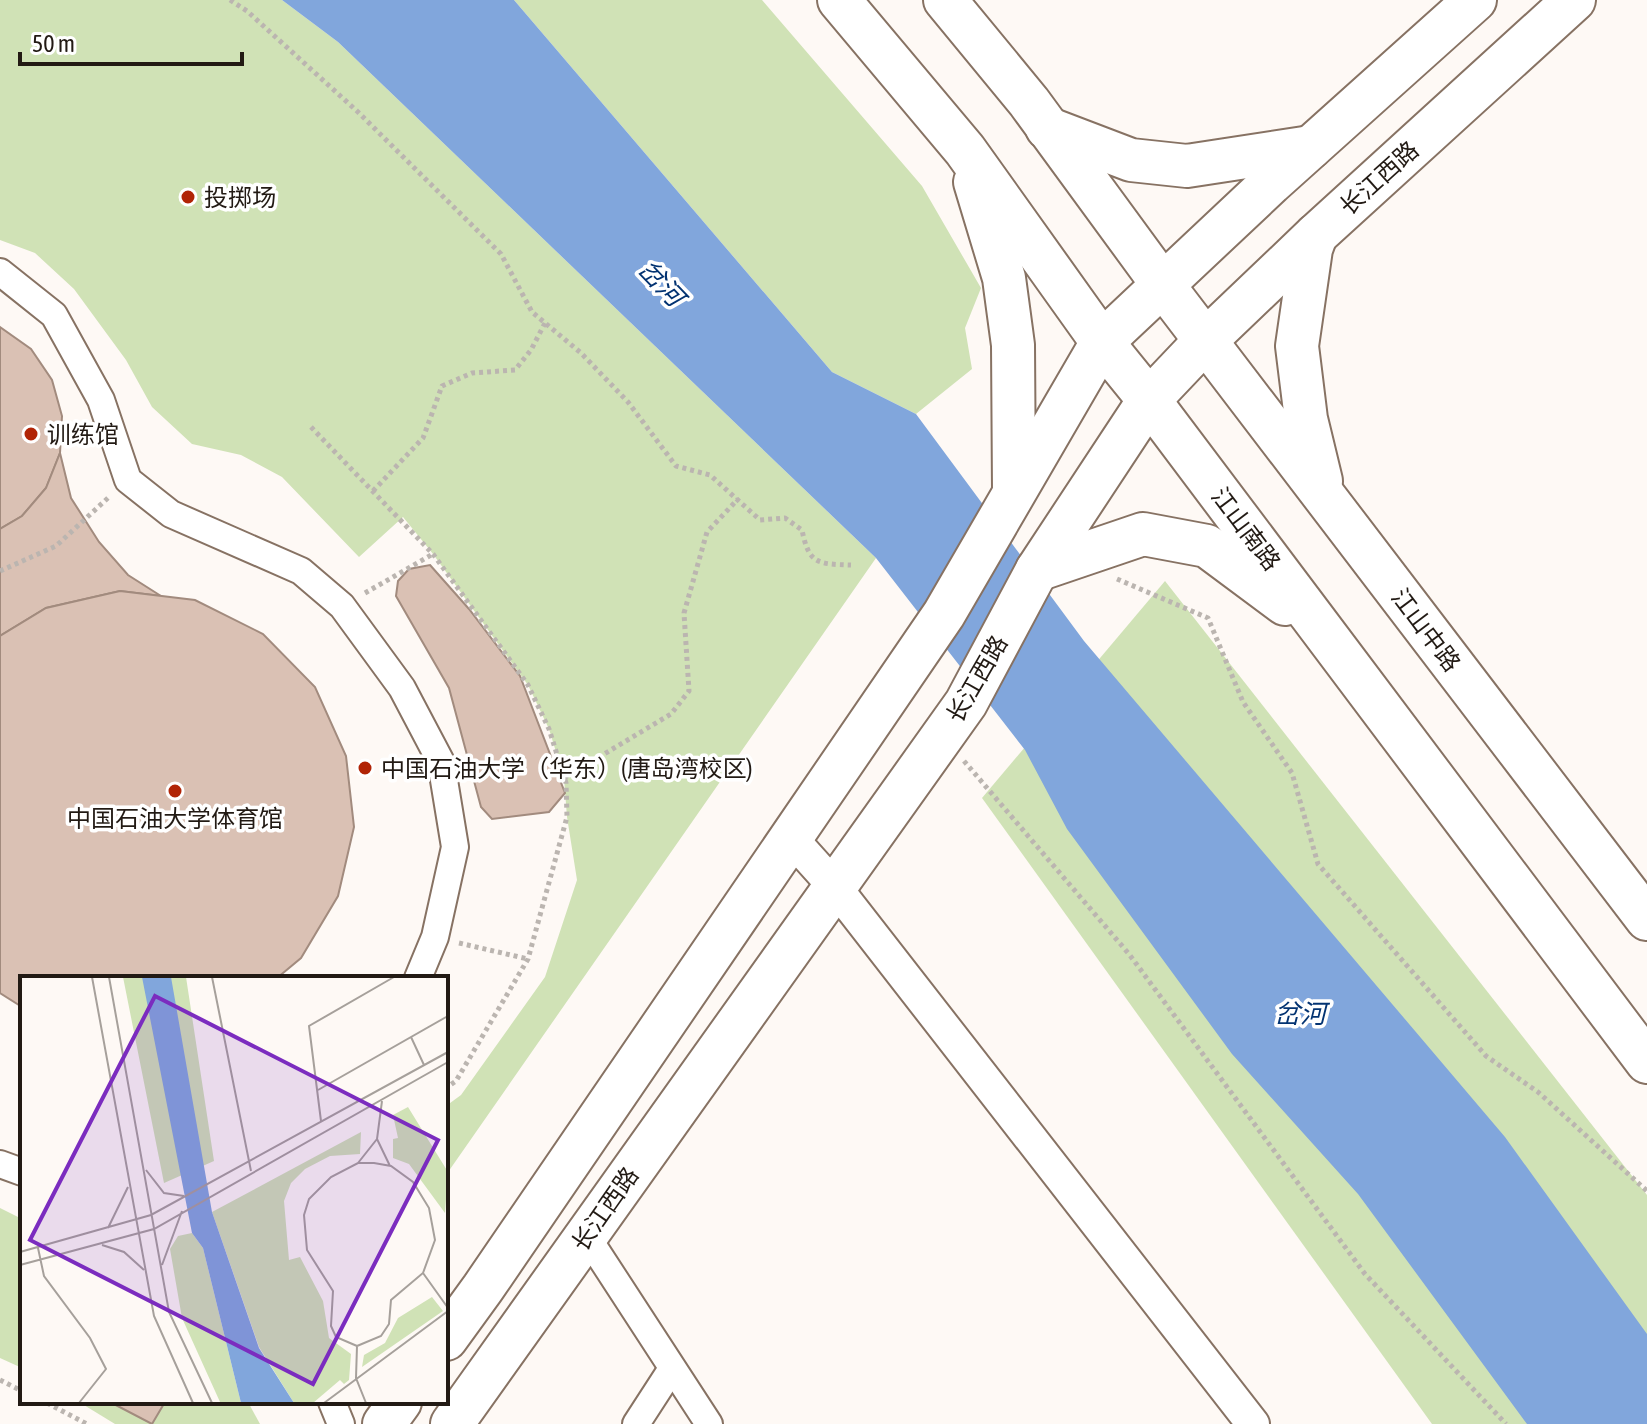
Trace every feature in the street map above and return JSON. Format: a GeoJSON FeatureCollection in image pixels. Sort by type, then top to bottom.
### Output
{"type":"FeatureCollection","features":[{"type":"Feature","properties":{"kind":"main road","name":"江山南路"},"geometry":{"type":"LineString","coordinates":[[839,0],[965,150],[1102,342],[1149,400],[1647,1062]]}},
{"type":"Feature","properties":{"kind":"main road"},"geometry":{"type":"LineString","coordinates":[[945,0],[1047,128],[1205,341]]}},
{"type":"Feature","properties":{"kind":"main road"},"geometry":{"type":"LineString","coordinates":[[448,1336],[944,614],[1102,342],[1311,147],[1475,0]]}},
{"type":"Feature","properties":{"kind":"main road","name":"长江西路"},"geometry":{"type":"LineString","coordinates":[[452,1424],[966,703],[1149,400],[1205,341],[1316,235],[1574,0]]}},
{"type":"Feature","properties":{"kind":"main road"},"geometry":{"type":"LineString","coordinates":[[1047,128],[1131,160],[1187,166],[1311,147]]}},
{"type":"Feature","properties":{"kind":"main road"},"geometry":{"type":"LineString","coordinates":[[965,150],[1004,278],[1011,331],[1014,493]]}},
{"type":"Feature","properties":{"kind":"main road"},"geometry":{"type":"LineString","coordinates":[[1316,235],[1311,249],[1297,346],[1306,419],[1324,496]]}},
{"type":"Feature","properties":{"kind":"main road","name":"江山中路"},"geometry":{"type":"LineString","coordinates":[[1205,341],[1647,919]]}},
{"type":"Feature","properties":{"kind":"main road"},"geometry":{"type":"LineString","coordinates":[[1052,564],[1143,534],[1207,546],[1322,631]]}},
{"type":"Feature","properties":{"kind":"main road"},"geometry":{"type":"LineString","coordinates":[[384,1424],[399,1404]]}},
{"type":"Feature","properties":{"kind":"street"},"geometry":{"type":"LineString","coordinates":[[0,272],[54,315],[101,400],[128,480],[171,514],[301,571],[342,606],[402,688],[441,762],[455,847],[435,937],[419,976]]}},
{"type":"Feature","properties":{"kind":"street"},"geometry":{"type":"LineString","coordinates":[[791,838],[835,887],[1253,1424]]}},
{"type":"Feature","properties":{"kind":"street"},"geometry":{"type":"LineString","coordinates":[[0,1164],[20,1171]]}},
{"type":"Feature","properties":{"kind":"street"},"geometry":{"type":"LineString","coordinates":[[586,1235],[709,1424]]}},
{"type":"Feature","properties":{"kind":"street"},"geometry":{"type":"LineString","coordinates":[[636,1424],[671,1370]]}},
{"type":"Feature","properties":{"kind":"street"},"geometry":{"type":"LineString","coordinates":[[333,1404],[341,1424]]}},
{"type":"Feature","properties":{"kind":"path"},"geometry":{"type":"LineString","coordinates":[[230,0],[247,11],[433,184],[501,254],[532,312],[581,353],[628,402],[676,466],[710,475],[760,520],[785,518],[802,530],[806,550],[816,561],[851,565]]}},
{"type":"Feature","properties":{"kind":"path"},"geometry":{"type":"LineString","coordinates":[[373,491],[423,438],[442,386],[472,373],[515,370],[531,350],[545,323]]}},
{"type":"Feature","properties":{"kind":"path"},"geometry":{"type":"LineString","coordinates":[[311,427],[433,554],[528,685],[549,729],[564,778],[567,817],[528,959],[456,1081],[448,1087]]}},
{"type":"Feature","properties":{"kind":"path"},"geometry":{"type":"LineString","coordinates":[[0,571],[56,546],[128,480]]}},
{"type":"Feature","properties":{"kind":"path"},"geometry":{"type":"LineString","coordinates":[[564,778],[671,714],[689,691],[684,613],[707,532],[738,499]]}},
{"type":"Feature","properties":{"kind":"path"},"geometry":{"type":"LineString","coordinates":[[342,606],[433,554]]}},
{"type":"Feature","properties":{"kind":"path"},"geometry":{"type":"LineString","coordinates":[[1052,564],[1208,618],[1243,702],[1292,773],[1318,864],[1486,1056],[1538,1092],[1647,1191]]}},
{"type":"Feature","properties":{"kind":"path"},"geometry":{"type":"LineString","coordinates":[[942,736],[1129,954],[1365,1274],[1506,1424]]}},
{"type":"Feature","properties":{"kind":"path"},"geometry":{"type":"LineString","coordinates":[[435,937],[528,959]]}},
{"type":"Feature","properties":{"kind":"path"},"geometry":{"type":"LineString","coordinates":[[0,1380],[20,1390]]}},
{"type":"Feature","properties":{"kind":"path"},"geometry":{"type":"LineString","coordinates":[[51,1404],[87,1424]]}},
{"type":"Feature","properties":{"kind":"green space"},"geometry":{"type":"Polygon","coordinates":[[[0,0],[282,0],[338,42],[876,558],[448,1172],[448,1105],[461,1095],[545,977],[577,880],[564,778],[549,729],[528,685],[403,517],[359,557],[282,477],[241,455],[192,444],[152,407],[126,360],[74,289],[35,253],[0,240],[0,0]]]}},
{"type":"Feature","properties":{"kind":"green space"},"geometry":{"type":"Polygon","coordinates":[[[514,0],[762,0],[922,186],[981,288],[965,328],[972,369],[916,414],[832,372],[514,0]]]}},
{"type":"Feature","properties":{"kind":"green space"},"geometry":{"type":"Polygon","coordinates":[[[1165,581],[1647,1195],[1647,1424],[1432,1424],[982,798],[1165,581]]]}},
{"type":"Feature","properties":{"kind":"green space"},"geometry":{"type":"Polygon","coordinates":[[[0,1208],[20,1218],[20,1367],[0,1358],[0,1208]]]}},
{"type":"Feature","properties":{"kind":"green space"},"geometry":{"type":"Polygon","coordinates":[[[82,1404],[249,1404],[260,1424],[115,1424],[82,1404]]]}},
{"type":"Feature","properties":{"kind":"water","name":"岔河"},"geometry":{"type":"Polygon","coordinates":[[[282,0],[514,0],[832,372],[916,414],[1084,641],[1505,1137],[1647,1334],[1647,1424],[1527,1424],[1358,1194],[1232,1054],[1067,829],[1025,750],[876,558],[338,42],[282,0]]]}},
{"type":"Feature","properties":{"kind":"building","name":"训练馆"},"geometry":{"type":"Polygon","coordinates":[[[0,327],[31,349],[52,380],[62,416],[60,453],[46,488],[22,516],[0,529],[0,327]]]}},
{"type":"Feature","properties":{"kind":"building"},"geometry":{"type":"Polygon","coordinates":[[[60,453],[71,498],[99,542],[128,575],[161,596],[120,591],[46,608],[0,636],[0,529],[22,516],[46,488],[60,453]]]}},
{"type":"Feature","properties":{"kind":"building"},"geometry":{"type":"Polygon","coordinates":[[[430,565],[469,609],[520,676],[565,793],[549,812],[492,819],[481,807],[449,688],[396,596],[398,581],[409,569],[430,565]]]}},
{"type":"Feature","properties":{"kind":"building","name":"中国石油大学体育馆"},"geometry":{"type":"Polygon","coordinates":[[[120,591],[195,600],[263,634],[315,687],[346,756],[354,827],[338,896],[301,958],[279,976],[20,976],[20,1006],[0,993],[0,636],[46,608],[120,591]]]}},
{"type":"Feature","properties":{"kind":"building"},"geometry":{"type":"Polygon","coordinates":[[[114,1404],[164,1404],[152,1424],[114,1404]]]}},
{"type":"Feature","properties":{"kind":"place","name":"投掷场"},"geometry":{"type":"Point","coordinates":[188,197]}},
{"type":"Feature","properties":{"kind":"place","name":"训练馆"},"geometry":{"type":"Point","coordinates":[31,434]}},
{"type":"Feature","properties":{"kind":"place","name":"中国石油大学（华东）(唐岛湾校区)"},"geometry":{"type":"Point","coordinates":[365,768]}},
{"type":"Feature","properties":{"kind":"place","name":"中国石油大学体育馆"},"geometry":{"type":"Point","coordinates":[175,791]}}]}
